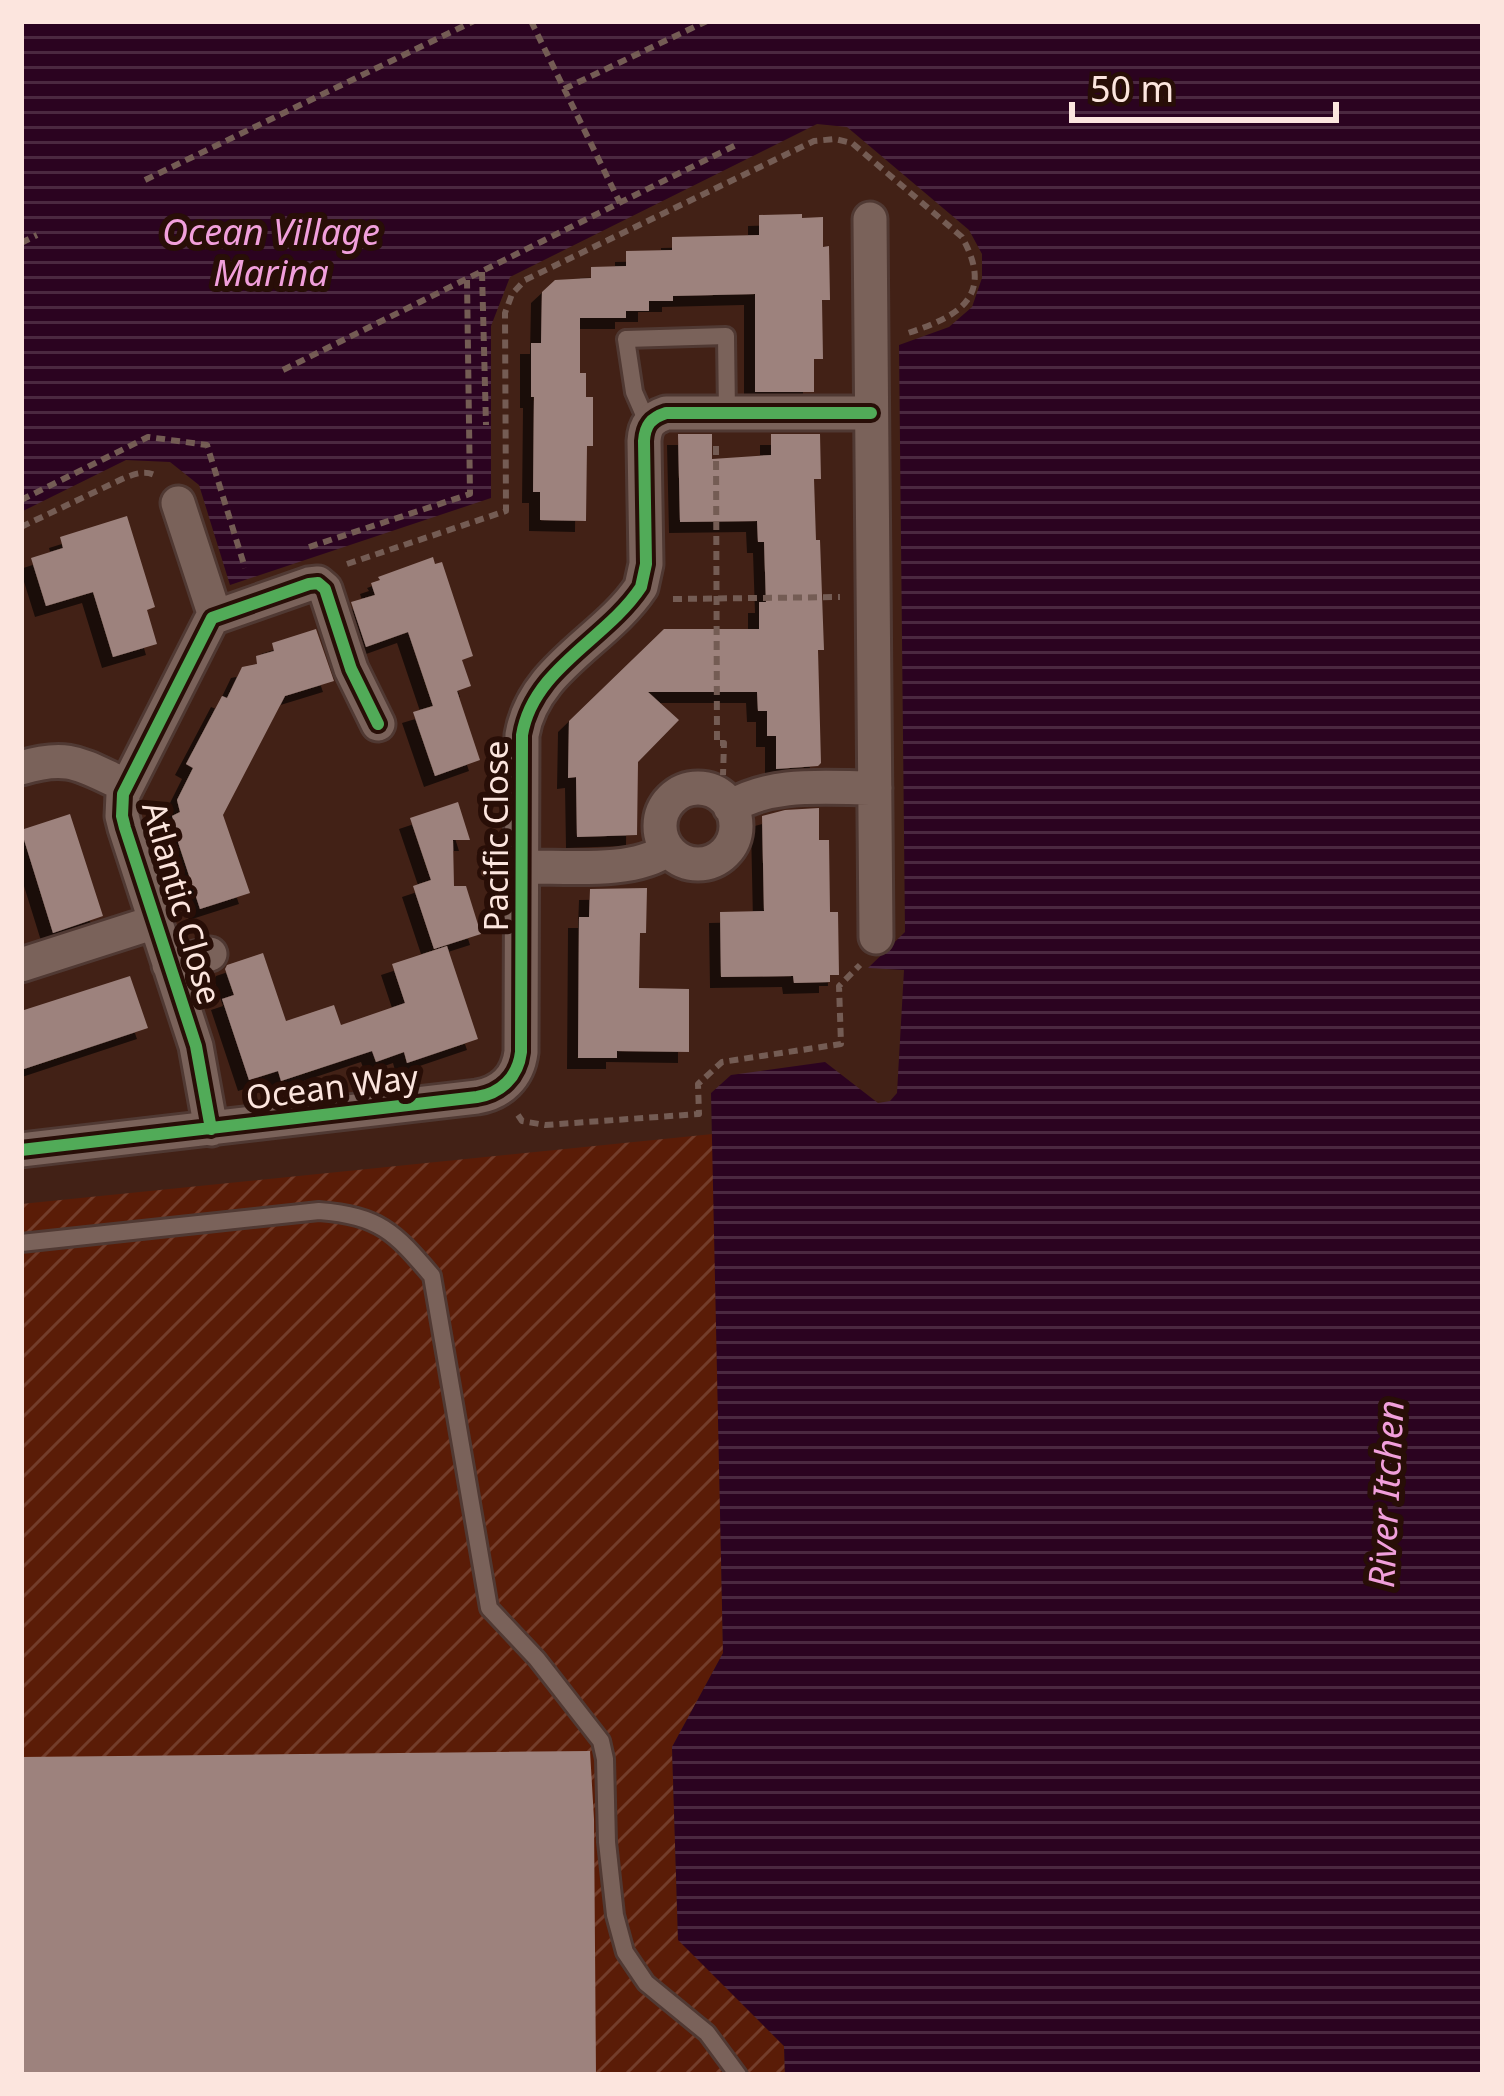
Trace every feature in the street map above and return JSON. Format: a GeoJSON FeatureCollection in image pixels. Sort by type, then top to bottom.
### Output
{"type":"FeatureCollection","features":[{"type":"Feature","properties":{"kind":"street"},"geometry":{"type":"LineString","coordinates":[[870,219],[875,788],[870,949]]}},
{"type":"Feature","properties":{"kind":"street"},"geometry":{"type":"LineString","coordinates":[[632,599],[645,574],[644,441],[655,417],[666,413],[872,412]]}},
{"type":"Feature","properties":{"kind":"street"},"geometry":{"type":"LineString","coordinates":[[178,503],[215,616],[309,584],[325,589],[351,669],[378,724]]}},
{"type":"Feature","properties":{"kind":"street","name":"Pacific Close"},"geometry":{"type":"LineString","coordinates":[[504,1085],[516,1071],[521,1052],[522,735],[529,708],[540,689],[632,599]]}},
{"type":"Feature","properties":{"kind":"street","name":"Atlantic Close"},"geometry":{"type":"LineString","coordinates":[[211,1129],[196,1046],[122,816],[123,794],[215,616]]}},
{"type":"Feature","properties":{"kind":"street"},"geometry":{"type":"LineString","coordinates":[[21,768],[50,760],[68,761],[127,786]]}},
{"type":"Feature","properties":{"kind":"street"},"geometry":{"type":"LineString","coordinates":[[698,788],[726,802],[737,826],[728,851],[718,860],[698,865],[674,856],[660,830],[667,804],[685,790],[698,788]]}},
{"type":"Feature","properties":{"kind":"street"},"geometry":{"type":"LineString","coordinates":[[726,802],[774,789],[875,788]]}},
{"type":"Feature","properties":{"kind":"street"},"geometry":{"type":"LineString","coordinates":[[521,867],[627,865],[650,860],[668,849]]}},
{"type":"Feature","properties":{"kind":"street"},"geometry":{"type":"LineString","coordinates":[[21,964],[155,922]]}},
{"type":"Feature","properties":{"kind":"street"},"geometry":{"type":"LineString","coordinates":[[169,965],[210,954]]}},
{"type":"Feature","properties":{"kind":"street","name":"Ocean Way"},"geometry":{"type":"LineString","coordinates":[[21,1150],[477,1097],[504,1085]]}},
{"type":"Feature","properties":{"kind":"lane"},"geometry":{"type":"LineString","coordinates":[[648,424],[634,392],[626,339],[725,336],[722,413]]}},
{"type":"Feature","properties":{"kind":"lane"},"geometry":{"type":"LineString","coordinates":[[21,1243],[320,1210],[355,1214],[385,1227],[407,1246],[432,1276],[490,1609],[537,1659],[601,1741],[607,1842],[625,1952],[646,1983],[707,2033],[738,2075]]}},
{"type":"Feature","properties":{"kind":"path"},"geometry":{"type":"LineString","coordinates":[[145,180],[474,21]]}},
{"type":"Feature","properties":{"kind":"path"},"geometry":{"type":"LineString","coordinates":[[531,21],[620,203]]}},
{"type":"Feature","properties":{"kind":"path"},"geometry":{"type":"LineString","coordinates":[[563,89],[706,21]]}},
{"type":"Feature","properties":{"kind":"path"},"geometry":{"type":"LineString","coordinates":[[318,584],[320,573],[506,511],[505,314],[512,294],[525,280],[814,141],[852,143],[962,237],[972,254],[973,290],[965,304],[937,324],[892,338]]}},
{"type":"Feature","properties":{"kind":"path"},"geometry":{"type":"LineString","coordinates":[[283,370],[738,144]]}},
{"type":"Feature","properties":{"kind":"path"},"geometry":{"type":"LineString","coordinates":[[21,243],[37,236]]}},
{"type":"Feature","properties":{"kind":"path"},"geometry":{"type":"LineString","coordinates":[[482,272],[486,425]]}},
{"type":"Feature","properties":{"kind":"path"},"geometry":{"type":"LineString","coordinates":[[289,554],[470,494],[467,280]]}},
{"type":"Feature","properties":{"kind":"path"},"geometry":{"type":"LineString","coordinates":[[722,413],[717,742],[724,743],[726,802]]}},
{"type":"Feature","properties":{"kind":"path"},"geometry":{"type":"LineString","coordinates":[[21,500],[148,437],[207,445],[243,569]]}},
{"type":"Feature","properties":{"kind":"path"},"geometry":{"type":"LineString","coordinates":[[21,527],[138,473],[152,473],[165,481],[178,503]]}},
{"type":"Feature","properties":{"kind":"path"},"geometry":{"type":"LineString","coordinates":[[632,599],[873,597]]}},
{"type":"Feature","properties":{"kind":"path"},"geometry":{"type":"LineString","coordinates":[[504,1085],[522,1120],[545,1125],[699,1114],[698,1084],[722,1062],[841,1044],[839,986],[870,949]]}},
{"type":"Feature","properties":{"kind":"shaded area"},"geometry":{"type":"Polygon","coordinates":[[[713,1134],[723,1653],[672,1747],[678,1939],[784,2046],[785,2075],[21,2075],[21,1204],[713,1134]]]}},
{"type":"Feature","properties":{"kind":"water"},"geometry":{"type":"Polygon","coordinates":[[[21,21],[1483,21],[1483,2075],[785,2075],[784,2046],[678,1940],[672,1747],[723,1653],[711,1093],[731,1075],[825,1062],[878,1103],[890,1101],[897,1093],[904,970],[868,968],[905,932],[899,345],[949,327],[972,307],[982,278],[982,254],[969,230],[847,127],[817,124],[510,277],[491,326],[491,498],[230,585],[199,485],[170,462],[126,460],[21,512],[21,21]]]}},
{"type":"Feature","properties":{"kind":"building"},"geometry":{"type":"Polygon","coordinates":[[[802,214],[802,218],[823,217],[823,247],[829,246],[830,300],[822,300],[823,359],[814,359],[814,392],[755,392],[755,294],[673,296],[673,301],[649,301],[649,311],[626,311],[626,318],[580,318],[580,373],[586,373],[586,397],[593,397],[586,521],[540,520],[540,492],[533,492],[531,343],[541,343],[542,292],[555,280],[591,278],[591,267],[626,266],[626,251],[672,250],[672,237],[759,235],[759,215],[802,214]]]}},
{"type":"Feature","properties":{"kind":"building"},"geometry":{"type":"Polygon","coordinates":[[[678,434],[712,434],[712,459],[771,455],[771,434],[820,434],[821,479],[814,479],[824,650],[818,650],[821,763],[776,769],[776,736],[767,736],[767,711],[758,711],[757,692],[648,692],[679,720],[638,762],[637,835],[577,837],[576,777],[568,778],[569,721],[664,629],[759,629],[759,602],[766,602],[764,542],[758,542],[757,521],[680,522],[678,434]]]}},
{"type":"Feature","properties":{"kind":"building"},"geometry":{"type":"Polygon","coordinates":[[[127,516],[155,607],[147,610],[157,644],[113,657],[93,592],[46,606],[31,558],[63,548],[60,537],[127,516]]]}},
{"type":"Feature","properties":{"kind":"building"},"geometry":{"type":"Polygon","coordinates":[[[433,557],[435,564],[442,562],[473,656],[462,660],[471,686],[457,691],[480,760],[435,776],[413,712],[433,706],[408,632],[366,647],[351,602],[375,595],[371,583],[378,577],[433,557]]]}},
{"type":"Feature","properties":{"kind":"building"},"geometry":{"type":"Polygon","coordinates":[[[316,629],[334,681],[285,696],[223,815],[250,893],[200,909],[172,816],[180,812],[177,800],[193,768],[186,764],[242,667],[257,664],[256,656],[274,651],[272,643],[316,629]]]}},
{"type":"Feature","properties":{"kind":"building"},"geometry":{"type":"Polygon","coordinates":[[[458,802],[470,840],[453,840],[454,886],[466,886],[481,934],[434,949],[413,886],[431,880],[410,818],[458,802]]]}},
{"type":"Feature","properties":{"kind":"building"},"geometry":{"type":"Polygon","coordinates":[[[819,808],[819,840],[829,840],[830,912],[838,912],[839,975],[830,975],[830,982],[794,983],[793,976],[721,977],[720,912],[764,911],[762,816],[819,808]]]}},
{"type":"Feature","properties":{"kind":"building"},"geometry":{"type":"Polygon","coordinates":[[[70,814],[103,916],[53,933],[21,830],[70,814]]]}},
{"type":"Feature","properties":{"kind":"building"},"geometry":{"type":"Polygon","coordinates":[[[647,888],[639,988],[689,989],[689,1052],[617,1051],[617,1058],[578,1058],[579,917],[589,917],[590,889],[647,888]]]}},
{"type":"Feature","properties":{"kind":"building"},"geometry":{"type":"Polygon","coordinates":[[[447,946],[478,1039],[407,1063],[404,1052],[376,1062],[372,1051],[281,1081],[278,1071],[249,1080],[222,999],[234,995],[227,965],[263,953],[286,1021],[334,1005],[341,1025],[405,1003],[392,964],[447,946]]]}},
{"type":"Feature","properties":{"kind":"building"},"geometry":{"type":"Polygon","coordinates":[[[130,976],[148,1028],[21,1070],[21,1011],[130,976]]]}},
{"type":"Feature","properties":{"kind":"building"},"geometry":{"type":"Polygon","coordinates":[[[590,1751],[596,2075],[21,2075],[21,1757],[590,1751]]]}},
{"type":"Feature","properties":{"kind":"cycle path"},"geometry":{"type":"LineString","coordinates":[[21,1150],[477,1097],[507,1082],[521,1052],[522,735],[540,691],[641,587],[646,564],[647,426],[666,413],[871,413]]}},
{"type":"Feature","properties":{"kind":"cycle path"},"geometry":{"type":"LineString","coordinates":[[211,1129],[196,1046],[125,828],[123,794],[212,618],[309,584],[318,583],[325,589],[351,669],[378,724]]}},
{"type":"Feature","properties":{"kind":"water label","name":"Ocean Village Marina"},"geometry":{"type":"Point","coordinates":[271,252]}},
{"type":"Feature","properties":{"kind":"water label","name":"River Itchen"},"geometry":{"type":"Point","coordinates":[1386,1494]}}]}
